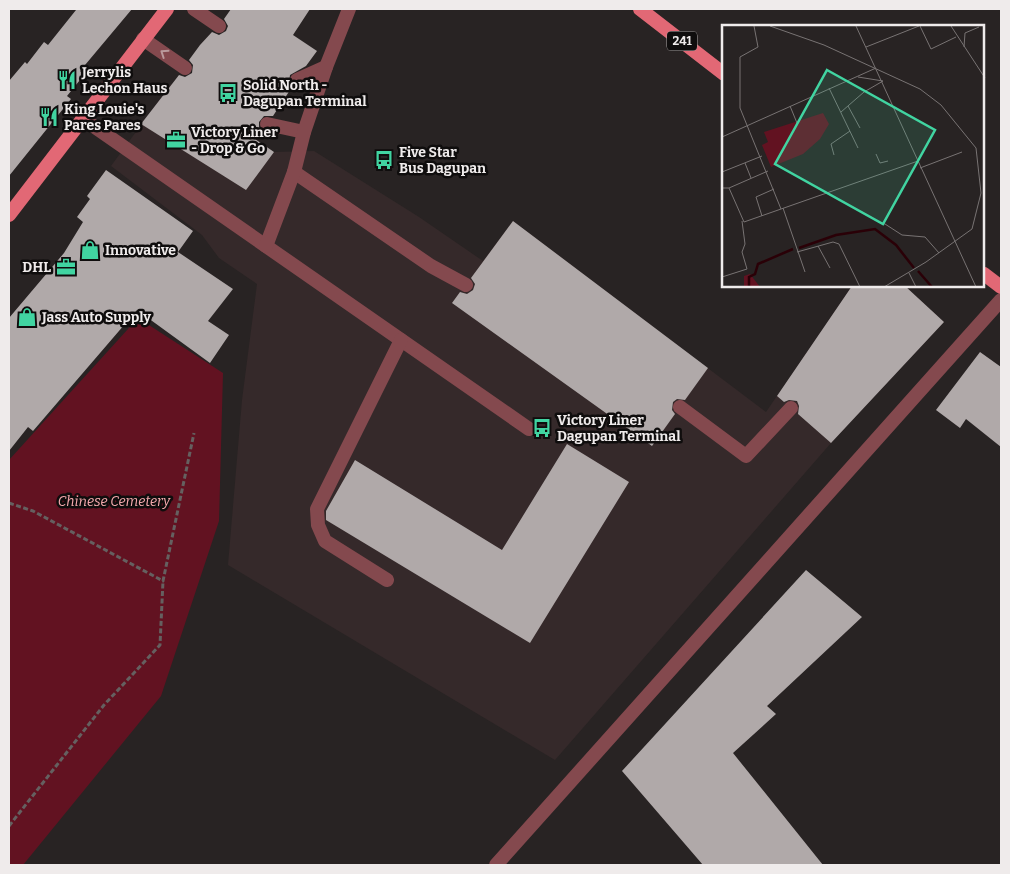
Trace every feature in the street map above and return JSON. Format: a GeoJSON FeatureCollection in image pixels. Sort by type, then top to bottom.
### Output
{"type":"FeatureCollection","features":[{"type":"Feature","properties":{"kind":"main road"},"geometry":{"type":"LineString","coordinates":[[9,216],[167,9]]}},
{"type":"Feature","properties":{"kind":"main road","name":"241"},"geometry":{"type":"LineString","coordinates":[[640,9],[722,72]]}},
{"type":"Feature","properties":{"kind":"main road"},"geometry":{"type":"LineString","coordinates":[[985,275],[1001,287]]}},
{"type":"Feature","properties":{"kind":"street"},"geometry":{"type":"LineString","coordinates":[[194,9],[219,26]]}},
{"type":"Feature","properties":{"kind":"street"},"geometry":{"type":"LineString","coordinates":[[266,246],[294,172],[304,132],[326,68],[349,9]]}},
{"type":"Feature","properties":{"kind":"street"},"geometry":{"type":"LineString","coordinates":[[143,39],[185,68]]}},
{"type":"Feature","properties":{"kind":"street"},"geometry":{"type":"LineString","coordinates":[[297,80],[326,68]]}},
{"type":"Feature","properties":{"kind":"street"},"geometry":{"type":"LineString","coordinates":[[82,118],[529,429]]}},
{"type":"Feature","properties":{"kind":"street"},"geometry":{"type":"LineString","coordinates":[[267,124],[304,132]]}},
{"type":"Feature","properties":{"kind":"street"},"geometry":{"type":"LineString","coordinates":[[294,172],[431,266],[466,284]]}},
{"type":"Feature","properties":{"kind":"street"},"geometry":{"type":"LineString","coordinates":[[496,865],[1001,300]]}},
{"type":"Feature","properties":{"kind":"street"},"geometry":{"type":"LineString","coordinates":[[387,580],[325,541],[318,525],[317,509],[402,340]]}},
{"type":"Feature","properties":{"kind":"street"},"geometry":{"type":"LineString","coordinates":[[680,407],[746,456],[791,408]]}},
{"type":"Feature","properties":{"kind":"path"},"geometry":{"type":"LineString","coordinates":[[9,826],[104,705],[160,645],[162,581],[194,434]]}},
{"type":"Feature","properties":{"kind":"path"},"geometry":{"type":"LineString","coordinates":[[9,503],[34,511],[162,581]]}},
{"type":"Feature","properties":{"kind":"shaded area","name":"Victory Liner Dagupan Terminal"},"geometry":{"type":"Polygon","coordinates":[[[171,84],[274,152],[314,151],[419,217],[483,261],[513,221],[766,412],[851,288],[907,288],[944,322],[831,443],[555,760],[228,565],[242,400],[257,284],[219,258],[202,235],[111,166],[171,84]]]}},
{"type":"Feature","properties":{"kind":"green space","name":"Chinese Cemetery"},"geometry":{"type":"Polygon","coordinates":[[[138,318],[223,373],[219,521],[161,696],[23,865],[9,865],[9,460],[138,318]]]}},
{"type":"Feature","properties":{"kind":"building"},"geometry":{"type":"Polygon","coordinates":[[[132,9],[80,71],[84,75],[67,96],[71,99],[9,176],[9,81],[25,62],[27,64],[44,42],[48,45],[76,10],[132,9]]]}},
{"type":"Feature","properties":{"kind":"building"},"geometry":{"type":"Polygon","coordinates":[[[231,9],[310,9],[293,35],[317,51],[306,66],[290,75],[289,83],[292,87],[273,116],[264,116],[259,122],[259,127],[262,131],[255,139],[274,152],[246,190],[141,124],[179,75],[185,77],[192,73],[193,65],[189,60],[200,45],[212,32],[219,35],[226,31],[228,26],[224,19],[231,9]]]}},
{"type":"Feature","properties":{"kind":"building"},"geometry":{"type":"Polygon","coordinates":[[[106,170],[193,231],[178,252],[233,289],[208,321],[229,335],[210,363],[137,310],[33,431],[28,427],[9,451],[9,318],[64,253],[83,222],[77,217],[90,199],[87,196],[106,170]]]}},
{"type":"Feature","properties":{"kind":"building"},"geometry":{"type":"Polygon","coordinates":[[[513,221],[708,368],[685,400],[677,399],[673,402],[672,410],[675,414],[652,446],[452,303],[460,292],[467,294],[473,290],[475,284],[471,278],[513,221]]]}},
{"type":"Feature","properties":{"kind":"building"},"geometry":{"type":"Polygon","coordinates":[[[851,288],[907,288],[944,322],[831,443],[798,414],[799,406],[797,401],[789,400],[784,402],[777,396],[851,288]]]}},
{"type":"Feature","properties":{"kind":"building"},"geometry":{"type":"Polygon","coordinates":[[[980,352],[1001,367],[1001,447],[966,419],[960,428],[936,410],[980,352]]]}},
{"type":"Feature","properties":{"kind":"building"},"geometry":{"type":"Polygon","coordinates":[[[567,444],[629,482],[530,643],[326,520],[326,511],[355,460],[502,550],[567,444]]]}},
{"type":"Feature","properties":{"kind":"building"},"geometry":{"type":"Polygon","coordinates":[[[806,570],[862,617],[767,706],[776,714],[733,753],[823,865],[703,865],[622,771],[806,570]]]}},
{"type":"Feature","properties":{"kind":"place","name":"Jerrylis Lechon Haus"},"geometry":{"type":"Point","coordinates":[67,80]}},
{"type":"Feature","properties":{"kind":"place","name":"Solid North - Dagupan Terminal"},"geometry":{"type":"Point","coordinates":[228,93]}},
{"type":"Feature","properties":{"kind":"place","name":"King Louie's Pares Pares"},"geometry":{"type":"Point","coordinates":[49,117]}},
{"type":"Feature","properties":{"kind":"place","name":"Victory Liner - Drop & Go"},"geometry":{"type":"Point","coordinates":[176,140]}},
{"type":"Feature","properties":{"kind":"place","name":"Five Star Bus Dagupan"},"geometry":{"type":"Point","coordinates":[384,160]}},
{"type":"Feature","properties":{"kind":"place","name":"Innovative"},"geometry":{"type":"Point","coordinates":[90,250]}},
{"type":"Feature","properties":{"kind":"place","name":"DHL"},"geometry":{"type":"Point","coordinates":[66,267]}},
{"type":"Feature","properties":{"kind":"place","name":"Jass Auto Supply"},"geometry":{"type":"Point","coordinates":[27,317]}},
{"type":"Feature","properties":{"kind":"place","name":"Victory Liner Dagupan Terminal"},"geometry":{"type":"Point","coordinates":[542,428]}}]}
